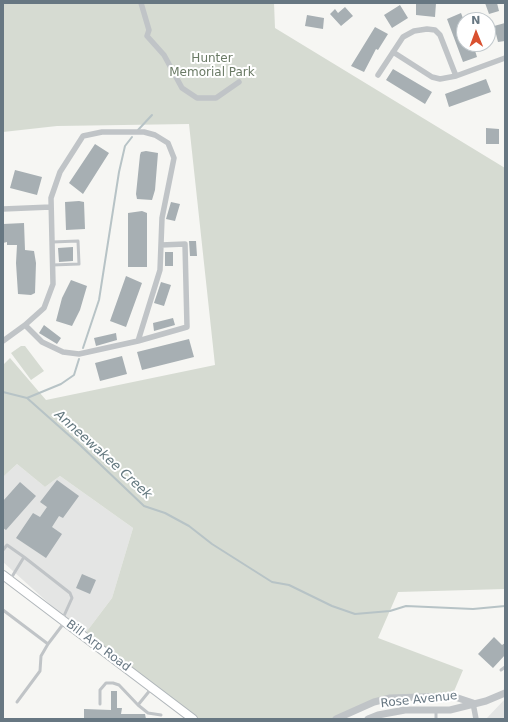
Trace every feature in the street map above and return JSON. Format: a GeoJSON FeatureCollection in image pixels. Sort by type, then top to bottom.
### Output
{"type":"FeatureCollection","features":[{"type":"Feature","properties":{"kind":"main road","name":"Bill Arp Road"},"geometry":{"type":"LineString","coordinates":[[6,577],[190,718]]}},
{"type":"Feature","properties":{"kind":"street"},"geometry":{"type":"LineString","coordinates":[[141,3],[149,30],[147,36],[164,55],[182,88],[197,98],[216,98],[239,82]]}},
{"type":"Feature","properties":{"kind":"street"},"geometry":{"type":"LineString","coordinates":[[378,76],[400,41],[407,34],[421,29],[435,30],[440,35],[456,76]]}},
{"type":"Feature","properties":{"kind":"street"},"geometry":{"type":"LineString","coordinates":[[393,52],[432,77],[444,79],[505,58]]}},
{"type":"Feature","properties":{"kind":"street"},"geometry":{"type":"LineString","coordinates":[[3,341],[25,325],[44,308],[53,284],[51,198],[60,172],[83,136],[102,132],[144,132],[155,135],[168,143],[174,158],[162,218],[160,270],[138,341]]}},
{"type":"Feature","properties":{"kind":"street"},"geometry":{"type":"LineString","coordinates":[[3,209],[51,207]]}},
{"type":"Feature","properties":{"kind":"street"},"geometry":{"type":"LineString","coordinates":[[25,325],[42,342],[68,353],[79,354],[138,341],[187,327],[185,244],[161,245]]}},
{"type":"Feature","properties":{"kind":"street","name":"Rose Avenue"},"geometry":{"type":"LineString","coordinates":[[368,719],[392,712],[450,710],[472,703],[486,701],[505,693]]}},
{"type":"Feature","properties":{"kind":"street","name":"Rose Avenue"},"geometry":{"type":"LineString","coordinates":[[336,719],[374,702],[390,698],[452,696],[472,703]]}},
{"type":"Feature","properties":{"kind":"street"},"geometry":{"type":"LineString","coordinates":[[472,703],[476,719]]}},
{"type":"Feature","properties":{"kind":"lane"},"geometry":{"type":"LineString","coordinates":[[52,242],[78,241],[79,264],[52,265]]}},
{"type":"Feature","properties":{"kind":"lane"},"geometry":{"type":"LineString","coordinates":[[3,550],[7,545],[70,593],[72,598],[64,620],[41,656],[40,670],[17,702]]}},
{"type":"Feature","properties":{"kind":"lane"},"geometry":{"type":"LineString","coordinates":[[6,577],[24,558]]}},
{"type":"Feature","properties":{"kind":"lane"},"geometry":{"type":"LineString","coordinates":[[3,610],[48,644]]}},
{"type":"Feature","properties":{"kind":"lane"},"geometry":{"type":"LineString","coordinates":[[501,670],[505,667]]}},
{"type":"Feature","properties":{"kind":"lane"},"geometry":{"type":"LineString","coordinates":[[100,704],[100,690],[106,683],[113,682],[148,713],[161,715]]}},
{"type":"Feature","properties":{"kind":"lane"},"geometry":{"type":"LineString","coordinates":[[138,705],[152,688]]}},
{"type":"Feature","properties":{"kind":"lane"},"geometry":{"type":"LineString","coordinates":[[436,710],[436,719]]}},
{"type":"Feature","properties":{"kind":"shaded area"},"geometry":{"type":"Polygon","coordinates":[[[17,464],[45,487],[60,476],[133,528],[112,598],[84,635],[3,562],[3,477],[17,464]]]}},
{"type":"Feature","properties":{"kind":"shaded area"},"geometry":{"type":"Polygon","coordinates":[[[505,699],[505,719],[486,719],[505,699]]]}},
{"type":"Feature","properties":{"kind":"green space","name":"Hunter Memorial Park"},"geometry":{"type":"Polygon","coordinates":[[[3,3],[274,3],[275,28],[505,168],[505,589],[398,592],[378,638],[463,670],[452,696],[390,698],[336,719],[193,719],[84,635],[112,598],[133,528],[60,476],[45,487],[17,464],[3,477],[3,365],[10,358],[46,400],[215,365],[189,124],[57,126],[3,132],[3,3]]]}},
{"type":"Feature","properties":{"kind":"green space"},"geometry":{"type":"Polygon","coordinates":[[[21,346],[25,346],[44,371],[31,380],[11,353],[21,346]]]}},
{"type":"Feature","properties":{"kind":"building"},"geometry":{"type":"Polygon","coordinates":[[[416,3],[436,3],[435,17],[416,15],[416,3]]]}},
{"type":"Feature","properties":{"kind":"building"},"geometry":{"type":"Polygon","coordinates":[[[485,3],[497,3],[499,11],[488,12],[485,3]]]}},
{"type":"Feature","properties":{"kind":"building"},"geometry":{"type":"Polygon","coordinates":[[[400,5],[408,18],[392,28],[384,15],[400,5]]]}},
{"type":"Feature","properties":{"kind":"building"},"geometry":{"type":"Polygon","coordinates":[[[345,7],[353,16],[341,26],[330,14],[335,9],[338,13],[345,7]]]}},
{"type":"Feature","properties":{"kind":"building"},"geometry":{"type":"Polygon","coordinates":[[[307,15],[324,18],[323,29],[305,26],[307,15]]]}},
{"type":"Feature","properties":{"kind":"building"},"geometry":{"type":"Polygon","coordinates":[[[456,15],[456,43],[447,19],[456,15]]]}},
{"type":"Feature","properties":{"kind":"building"},"geometry":{"type":"Polygon","coordinates":[[[505,23],[505,41],[498,42],[496,25],[505,23]]]}},
{"type":"Feature","properties":{"kind":"building"},"geometry":{"type":"Polygon","coordinates":[[[375,27],[388,34],[378,50],[376,49],[364,72],[351,66],[375,27]]]}},
{"type":"Feature","properties":{"kind":"building"},"geometry":{"type":"Polygon","coordinates":[[[459,52],[475,52],[477,57],[463,62],[459,52]]]}},
{"type":"Feature","properties":{"kind":"building"},"geometry":{"type":"Polygon","coordinates":[[[393,69],[432,92],[425,104],[386,80],[393,69]]]}},
{"type":"Feature","properties":{"kind":"building"},"geometry":{"type":"Polygon","coordinates":[[[486,79],[491,92],[449,107],[445,94],[486,79]]]}},
{"type":"Feature","properties":{"kind":"building"},"geometry":{"type":"Polygon","coordinates":[[[486,128],[499,129],[499,144],[486,144],[486,128]]]}},
{"type":"Feature","properties":{"kind":"building"},"geometry":{"type":"Polygon","coordinates":[[[95,144],[109,153],[83,194],[69,183],[95,144]]]}},
{"type":"Feature","properties":{"kind":"building"},"geometry":{"type":"Polygon","coordinates":[[[146,151],[158,153],[155,190],[152,200],[137,199],[136,194],[140,155],[141,152],[146,151]]]}},
{"type":"Feature","properties":{"kind":"building"},"geometry":{"type":"Polygon","coordinates":[[[15,170],[42,177],[37,195],[10,188],[15,170]]]}},
{"type":"Feature","properties":{"kind":"building"},"geometry":{"type":"Polygon","coordinates":[[[65,202],[84,202],[85,229],[66,230],[65,202]]]}},
{"type":"Feature","properties":{"kind":"building"},"geometry":{"type":"Polygon","coordinates":[[[171,202],[180,204],[175,221],[166,219],[171,202]]]}},
{"type":"Feature","properties":{"kind":"building"},"geometry":{"type":"Polygon","coordinates":[[[142,211],[147,213],[147,267],[128,267],[128,213],[142,211]]]}},
{"type":"Feature","properties":{"kind":"building"},"geometry":{"type":"Polygon","coordinates":[[[24,223],[25,250],[34,251],[36,263],[35,293],[31,295],[18,294],[16,263],[17,245],[7,245],[7,242],[3,243],[3,224],[24,223]]]}},
{"type":"Feature","properties":{"kind":"building"},"geometry":{"type":"Polygon","coordinates":[[[189,241],[196,241],[197,256],[190,256],[189,241]]]}},
{"type":"Feature","properties":{"kind":"building"},"geometry":{"type":"Polygon","coordinates":[[[73,247],[73,261],[59,262],[58,248],[73,247]]]}},
{"type":"Feature","properties":{"kind":"building"},"geometry":{"type":"Polygon","coordinates":[[[165,252],[173,252],[173,266],[165,266],[165,252]]]}},
{"type":"Feature","properties":{"kind":"building"},"geometry":{"type":"Polygon","coordinates":[[[126,276],[142,283],[126,327],[110,321],[126,276]]]}},
{"type":"Feature","properties":{"kind":"building"},"geometry":{"type":"Polygon","coordinates":[[[71,280],[87,286],[80,310],[72,326],[56,321],[62,298],[71,280]]]}},
{"type":"Feature","properties":{"kind":"building"},"geometry":{"type":"Polygon","coordinates":[[[161,282],[171,285],[164,306],[154,303],[161,282]]]}},
{"type":"Feature","properties":{"kind":"building"},"geometry":{"type":"Polygon","coordinates":[[[173,318],[175,325],[154,331],[153,323],[173,318]]]}},
{"type":"Feature","properties":{"kind":"building"},"geometry":{"type":"Polygon","coordinates":[[[44,325],[61,338],[57,344],[39,333],[44,325]]]}},
{"type":"Feature","properties":{"kind":"building"},"geometry":{"type":"Polygon","coordinates":[[[116,333],[117,340],[96,346],[94,338],[116,333]]]}},
{"type":"Feature","properties":{"kind":"building"},"geometry":{"type":"Polygon","coordinates":[[[189,339],[194,357],[142,370],[137,352],[189,339]]]}},
{"type":"Feature","properties":{"kind":"building"},"geometry":{"type":"Polygon","coordinates":[[[122,356],[127,374],[100,381],[95,363],[122,356]]]}},
{"type":"Feature","properties":{"kind":"building"},"geometry":{"type":"Polygon","coordinates":[[[57,480],[79,496],[63,518],[59,516],[52,527],[62,534],[46,558],[16,538],[33,513],[40,517],[47,507],[40,502],[57,480]]]}},
{"type":"Feature","properties":{"kind":"building"},"geometry":{"type":"Polygon","coordinates":[[[20,482],[36,496],[6,530],[3,528],[3,501],[20,482]]]}},
{"type":"Feature","properties":{"kind":"building"},"geometry":{"type":"Polygon","coordinates":[[[82,574],[96,580],[90,594],[76,588],[82,574]]]}},
{"type":"Feature","properties":{"kind":"building"},"geometry":{"type":"Polygon","coordinates":[[[494,637],[502,645],[505,643],[505,655],[493,668],[478,654],[494,637]]]}},
{"type":"Feature","properties":{"kind":"building"},"geometry":{"type":"Polygon","coordinates":[[[111,691],[117,691],[117,708],[122,708],[121,714],[145,714],[146,719],[84,719],[84,709],[111,710],[111,691]]]}},
{"type":"Feature","properties":{"kind":"waterway"},"geometry":{"type":"LineString","coordinates":[[138,130],[152,115]]}},
{"type":"Feature","properties":{"kind":"waterway"},"geometry":{"type":"LineString","coordinates":[[83,348],[99,300],[119,172],[125,146],[132,137]]}},
{"type":"Feature","properties":{"kind":"waterway"},"geometry":{"type":"LineString","coordinates":[[27,398],[61,384],[74,375],[79,359]]}},
{"type":"Feature","properties":{"kind":"waterway","name":"Anneewakee Creek"},"geometry":{"type":"LineString","coordinates":[[3,392],[27,398],[81,446],[144,506],[165,513],[189,526],[212,544],[272,582],[289,585],[332,606],[355,614],[390,611],[406,606],[473,609],[505,606]]}}]}
